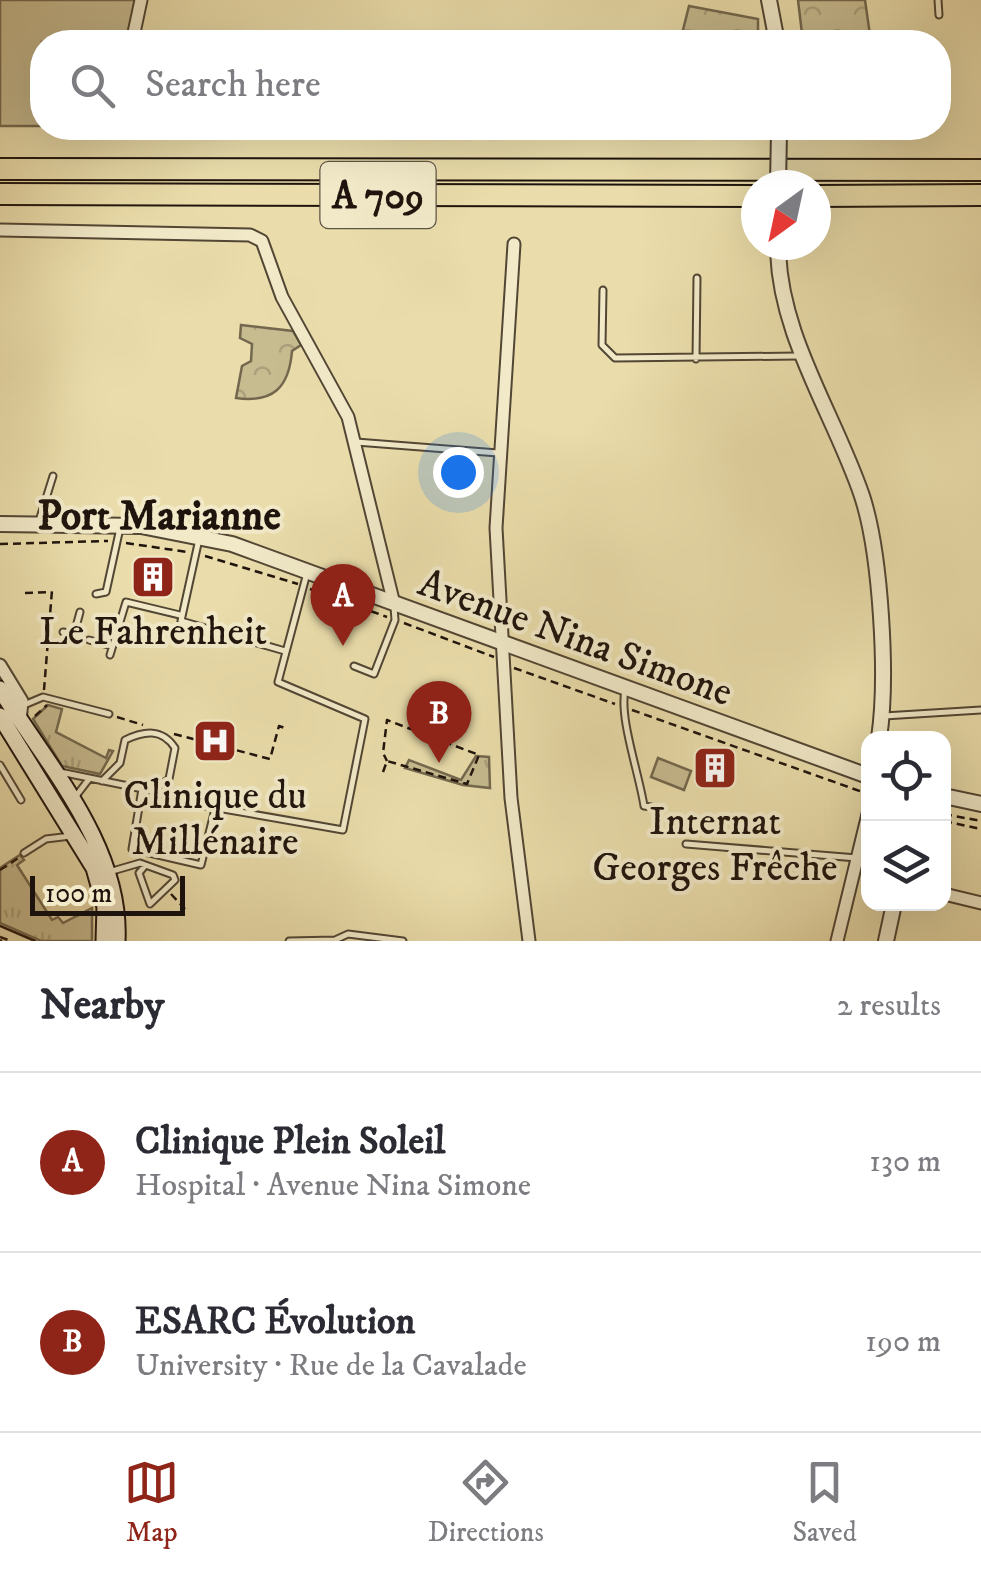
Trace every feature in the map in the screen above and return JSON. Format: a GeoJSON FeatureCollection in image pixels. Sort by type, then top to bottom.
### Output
{"type":"FeatureCollection","features":[{"type":"Feature","properties":{"kind":"highway","name":"A 709"},"geometry":{"type":"LineString","coordinates":[[0,169],[981,170]]}},
{"type":"Feature","properties":{"kind":"highway","name":"A 709"},"geometry":{"type":"LineString","coordinates":[[0,194],[741,196]]}},
{"type":"Feature","properties":{"kind":"highway"},"geometry":{"type":"LineString","coordinates":[[831,196],[981,195]]}},
{"type":"Feature","properties":{"kind":"main road"},"geometry":{"type":"LineString","coordinates":[[0,690],[24,716],[48,767],[110,872],[117,904],[116,941]]}},
{"type":"Feature","properties":{"kind":"main road"},"geometry":{"type":"LineString","coordinates":[[0,716],[76,836],[100,884],[104,941]]}},
{"type":"Feature","properties":{"kind":"street"},"geometry":{"type":"LineString","coordinates":[[135,30],[142,0]]}},
{"type":"Feature","properties":{"kind":"street"},"geometry":{"type":"LineString","coordinates":[[769,0],[775,30]]}},
{"type":"Feature","properties":{"kind":"street"},"geometry":{"type":"LineString","coordinates":[[778,170],[779,140]]}},
{"type":"Feature","properties":{"kind":"street"},"geometry":{"type":"LineString","coordinates":[[0,230],[257,236],[294,322],[340,399],[356,442],[394,612]]}},
{"type":"Feature","properties":{"kind":"street"},"geometry":{"type":"LineString","coordinates":[[514,244],[496,528],[510,798],[529,941]]}},
{"type":"Feature","properties":{"kind":"street"},"geometry":{"type":"LineString","coordinates":[[779,260],[784,311],[868,518],[876,571],[879,731]]}},
{"type":"Feature","properties":{"kind":"street","name":"Avenue Nina Simone"},"geometry":{"type":"LineString","coordinates":[[0,528],[32,524],[120,525],[200,536],[308,570],[394,612],[502,644],[861,774]]}},
{"type":"Feature","properties":{"kind":"street"},"geometry":{"type":"LineString","coordinates":[[0,666],[24,716]]}},
{"type":"Feature","properties":{"kind":"street"},"geometry":{"type":"LineString","coordinates":[[951,798],[981,804]]}},
{"type":"Feature","properties":{"kind":"street"},"geometry":{"type":"LineString","coordinates":[[837,941],[866,821]]}},
{"type":"Feature","properties":{"kind":"street"},"geometry":{"type":"LineString","coordinates":[[951,896],[981,903]]}},
{"type":"Feature","properties":{"kind":"street"},"geometry":{"type":"LineString","coordinates":[[886,941],[892,911]]}},
{"type":"Feature","properties":{"kind":"lane"},"geometry":{"type":"LineString","coordinates":[[938,0],[940,14]]}},
{"type":"Feature","properties":{"kind":"lane"},"geometry":{"type":"LineString","coordinates":[[696,278],[696,359]]}},
{"type":"Feature","properties":{"kind":"lane"},"geometry":{"type":"LineString","coordinates":[[604,290],[602,344],[610,356],[696,359],[804,355]]}},
{"type":"Feature","properties":{"kind":"lane"},"geometry":{"type":"LineString","coordinates":[[356,442],[501,453]]}},
{"type":"Feature","properties":{"kind":"lane"},"geometry":{"type":"LineString","coordinates":[[32,524],[53,476]]}},
{"type":"Feature","properties":{"kind":"lane"},"geometry":{"type":"LineString","coordinates":[[96,594],[106,592],[120,525]]}},
{"type":"Feature","properties":{"kind":"lane"},"geometry":{"type":"LineString","coordinates":[[180,614],[200,536]]}},
{"type":"Feature","properties":{"kind":"lane"},"geometry":{"type":"LineString","coordinates":[[48,767],[89,779],[343,830],[364,720],[280,686],[308,570]]}},
{"type":"Feature","properties":{"kind":"lane"},"geometry":{"type":"LineString","coordinates":[[110,655],[126,602],[180,614],[186,623],[286,651]]}},
{"type":"Feature","properties":{"kind":"lane"},"geometry":{"type":"LineString","coordinates":[[63,632],[74,634],[80,612]]}},
{"type":"Feature","properties":{"kind":"lane"},"geometry":{"type":"LineString","coordinates":[[354,666],[374,674],[394,612]]}},
{"type":"Feature","properties":{"kind":"lane"},"geometry":{"type":"LineString","coordinates":[[90,640],[112,646]]}},
{"type":"Feature","properties":{"kind":"lane"},"geometry":{"type":"LineString","coordinates":[[626,690],[622,706],[644,806],[651,807]]}},
{"type":"Feature","properties":{"kind":"lane"},"geometry":{"type":"LineString","coordinates":[[24,716],[35,697],[112,715]]}},
{"type":"Feature","properties":{"kind":"lane"},"geometry":{"type":"LineString","coordinates":[[881,716],[981,710]]}},
{"type":"Feature","properties":{"kind":"lane"},"geometry":{"type":"LineString","coordinates":[[102,781],[120,763],[125,740],[147,732],[165,737],[175,748],[169,779],[150,791],[131,848],[191,862],[205,861],[216,804]]}},
{"type":"Feature","properties":{"kind":"lane"},"geometry":{"type":"LineString","coordinates":[[0,764],[21,800]]}},
{"type":"Feature","properties":{"kind":"lane"},"geometry":{"type":"LineString","coordinates":[[73,806],[80,787],[89,779]]}},
{"type":"Feature","properties":{"kind":"lane"},"geometry":{"type":"LineString","coordinates":[[23,855],[46,839],[76,836]]}},
{"type":"Feature","properties":{"kind":"lane"},"geometry":{"type":"LineString","coordinates":[[686,844],[858,858]]}},
{"type":"Feature","properties":{"kind":"lane"},"geometry":{"type":"LineString","coordinates":[[110,872],[140,862],[145,901],[152,904],[175,880],[173,875],[142,868]]}},
{"type":"Feature","properties":{"kind":"lane"},"geometry":{"type":"LineString","coordinates":[[334,932],[341,937]]}},
{"type":"Feature","properties":{"kind":"lane"},"geometry":{"type":"LineString","coordinates":[[289,941],[348,934],[403,941]]}},
{"type":"Feature","properties":{"kind":"path"},"geometry":{"type":"LineString","coordinates":[[0,544],[117,542],[196,554],[394,612],[504,662],[861,791]]}},
{"type":"Feature","properties":{"kind":"path"},"geometry":{"type":"LineString","coordinates":[[24,716],[46,710],[52,591],[25,593]]}},
{"type":"Feature","properties":{"kind":"path"},"geometry":{"type":"LineString","coordinates":[[112,715],[125,720]]}},
{"type":"Feature","properties":{"kind":"path"},"geometry":{"type":"LineString","coordinates":[[383,772],[387,761],[383,753],[387,720],[478,754],[467,784],[387,761]]}},
{"type":"Feature","properties":{"kind":"path"},"geometry":{"type":"LineString","coordinates":[[186,735],[270,759],[279,726],[288,729]]}},
{"type":"Feature","properties":{"kind":"path"},"geometry":{"type":"LineString","coordinates":[[951,815],[981,821]]}},
{"type":"Feature","properties":{"kind":"path"},"geometry":{"type":"LineString","coordinates":[[951,823],[981,829]]}},
{"type":"Feature","properties":{"kind":"path"},"geometry":{"type":"LineString","coordinates":[[0,870],[23,855]]}},
{"type":"Feature","properties":{"kind":"path"},"geometry":{"type":"LineString","coordinates":[[166,889],[185,909]]}},
{"type":"Feature","properties":{"kind":"path"},"geometry":{"type":"LineString","coordinates":[[1,939],[12,941]]}},
{"type":"Feature","properties":{"kind":"green space"},"geometry":{"type":"Polygon","coordinates":[[[0,0],[135,0],[130,30],[30,30],[30,126],[0,126],[0,0]]]}},
{"type":"Feature","properties":{"kind":"green space"},"geometry":{"type":"Polygon","coordinates":[[[798,0],[865,0],[869,30],[802,30],[798,0]]]}},
{"type":"Feature","properties":{"kind":"green space"},"geometry":{"type":"Polygon","coordinates":[[[689,6],[758,19],[758,30],[683,30],[689,6]]]}},
{"type":"Feature","properties":{"kind":"green space"},"geometry":{"type":"Polygon","coordinates":[[[241,325],[293,331],[301,345],[292,351],[283,383],[260,398],[236,398],[242,366],[251,361],[252,344],[240,338],[241,325]]]}},
{"type":"Feature","properties":{"kind":"green space"},"geometry":{"type":"Polygon","coordinates":[[[48,705],[62,709],[56,732],[106,758],[109,750],[113,751],[100,774],[62,766],[33,719],[48,705]]]}},
{"type":"Feature","properties":{"kind":"green space"},"geometry":{"type":"Polygon","coordinates":[[[476,756],[489,757],[490,788],[463,785],[405,768],[409,760],[461,780],[476,756]]]}},
{"type":"Feature","properties":{"kind":"green space"},"geometry":{"type":"Polygon","coordinates":[[[658,758],[691,771],[684,790],[651,777],[658,758]]]}},
{"type":"Feature","properties":{"kind":"green space"},"geometry":{"type":"Polygon","coordinates":[[[20,855],[24,860],[17,865],[52,920],[58,917],[63,923],[92,908],[92,941],[41,941],[0,923],[0,868],[20,855]]]}},
{"type":"Feature","properties":{"kind":"tram line"},"geometry":{"type":"LineString","coordinates":[[0,926],[35,941]]}},
{"type":"Feature","properties":{"kind":"place","name":"Le Fahrenheit"},"geometry":{"type":"Point","coordinates":[153,577]}},
{"type":"Feature","properties":{"kind":"place","name":"Clinique Plein Soleil"},"geometry":{"type":"Point","coordinates":[343,646]}},
{"type":"Feature","properties":{"kind":"place","name":"Clinique du Millénaire"},"geometry":{"type":"Point","coordinates":[215,741]}},
{"type":"Feature","properties":{"kind":"place","name":"ESARC Évolution"},"geometry":{"type":"Point","coordinates":[439,763]}},
{"type":"Feature","properties":{"kind":"place","name":"Internat Georges Frêche"},"geometry":{"type":"Point","coordinates":[715,768]}},
{"type":"Feature","properties":{"kind":"district","name":"Port Marianne"},"geometry":{"type":"Point","coordinates":[159,514]}}]}
